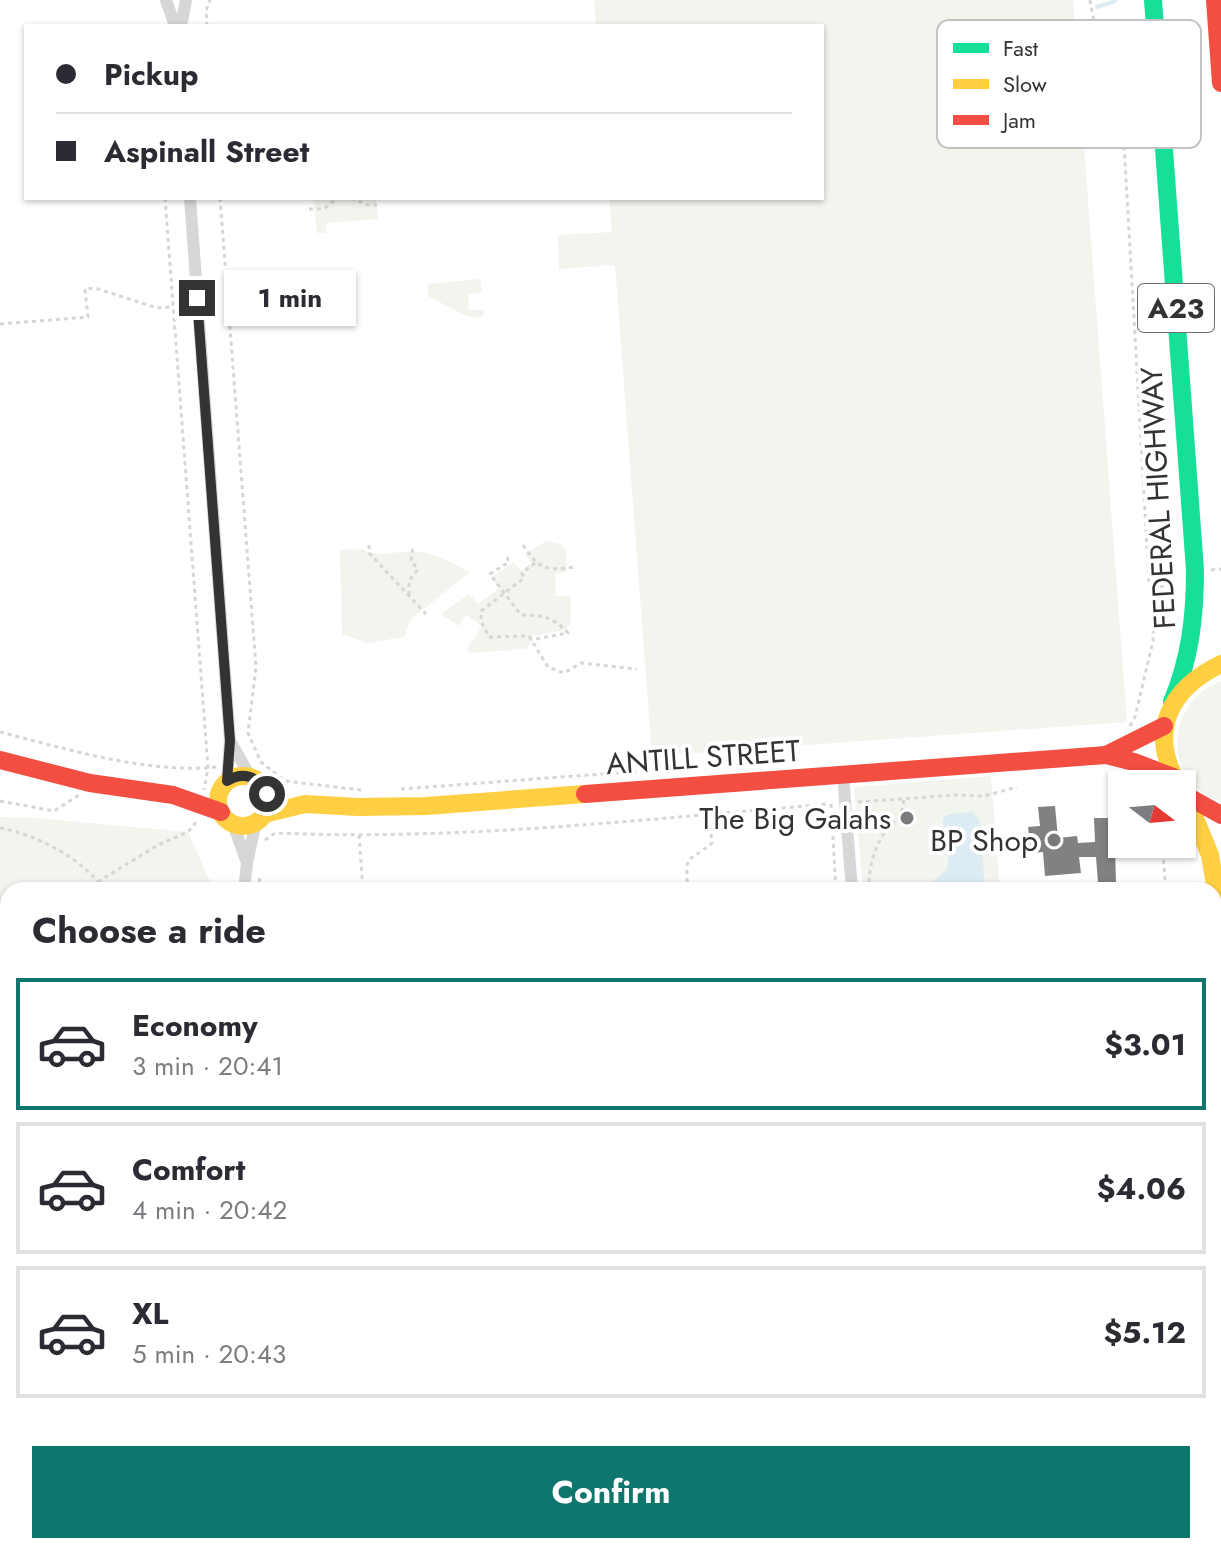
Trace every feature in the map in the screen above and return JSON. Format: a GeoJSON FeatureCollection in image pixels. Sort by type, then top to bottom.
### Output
{"type":"FeatureCollection","features":[{"type":"Feature","properties":{"kind":"main road","name":"FEDERAL HIGHWAY"},"geometry":{"type":"LineString","coordinates":[[1153,0],[1154,20]]}},
{"type":"Feature","properties":{"kind":"main road"},"geometry":{"type":"LineString","coordinates":[[1215,0],[1221,83]]}},
{"type":"Feature","properties":{"kind":"main road","name":"FEDERAL HIGHWAY"},"geometry":{"type":"LineString","coordinates":[[1164,148],[1196,598],[1191,652],[1172,702]]}},
{"type":"Feature","properties":{"kind":"main road","name":"A23"},"geometry":{"type":"LineString","coordinates":[[1172,770],[1164,752],[1164,726],[1172,702],[1190,681],[1221,664]]}},
{"type":"Feature","properties":{"kind":"main road","name":"ANTILL STREET"},"geometry":{"type":"LineString","coordinates":[[1106,755],[1164,726]]}},
{"type":"Feature","properties":{"kind":"main road","name":"ANTILL STREET"},"geometry":{"type":"LineString","coordinates":[[260,818],[305,804],[426,806],[1106,755],[1133,761],[1150,770]]}},
{"type":"Feature","properties":{"kind":"main road"},"geometry":{"type":"LineString","coordinates":[[0,760],[90,783],[173,795],[249,825],[260,818],[268,801],[258,782],[242,775],[225,784],[173,795]]}},
{"type":"Feature","properties":{"kind":"main road","name":"ANTILL STREET"},"geometry":{"type":"LineString","coordinates":[[258,782],[305,804]]}},
{"type":"Feature","properties":{"kind":"main road"},"geometry":{"type":"LineString","coordinates":[[225,784],[218,799],[227,818]]}},
{"type":"Feature","properties":{"kind":"main road","name":"ANTILL STREET"},"geometry":{"type":"LineString","coordinates":[[1196,800],[1221,815]]}},
{"type":"Feature","properties":{"kind":"main road","name":"A23"},"geometry":{"type":"LineString","coordinates":[[1196,820],[1209,846],[1217,882]]}},
{"type":"Feature","properties":{"kind":"street"},"geometry":{"type":"LineString","coordinates":[[166,0],[177,24]]}},
{"type":"Feature","properties":{"kind":"street"},"geometry":{"type":"LineString","coordinates":[[179,24],[186,0]]}},
{"type":"Feature","properties":{"kind":"street"},"geometry":{"type":"LineString","coordinates":[[190,200],[230,741],[225,784]]}},
{"type":"Feature","properties":{"kind":"street"},"geometry":{"type":"LineString","coordinates":[[230,741],[258,782]]}},
{"type":"Feature","properties":{"kind":"street"},"geometry":{"type":"LineString","coordinates":[[843,775],[851,882]]}},
{"type":"Feature","properties":{"kind":"street"},"geometry":{"type":"LineString","coordinates":[[227,818],[247,863]]}},
{"type":"Feature","properties":{"kind":"street"},"geometry":{"type":"LineString","coordinates":[[245,882],[260,818]]}},
{"type":"Feature","properties":{"kind":"path"},"geometry":{"type":"LineString","coordinates":[[207,24],[206,5],[210,0]]}},
{"type":"Feature","properties":{"kind":"path"},"geometry":{"type":"LineString","coordinates":[[1090,0],[1094,20]]}},
{"type":"Feature","properties":{"kind":"path"},"geometry":{"type":"LineString","coordinates":[[1124,148],[1149,582],[1154,597],[1153,641],[1135,717],[1129,727],[1132,743]]}},
{"type":"Feature","properties":{"kind":"path"},"geometry":{"type":"LineString","coordinates":[[0,732],[95,755],[179,769],[193,766],[208,768],[165,200]]}},
{"type":"Feature","properties":{"kind":"path"},"geometry":{"type":"LineString","coordinates":[[220,200],[256,667],[248,733],[261,762],[285,781],[371,791]]}},
{"type":"Feature","properties":{"kind":"path"},"geometry":{"type":"LineString","coordinates":[[309,209],[324,209],[335,200]]}},
{"type":"Feature","properties":{"kind":"path"},"geometry":{"type":"LineString","coordinates":[[356,200],[377,205]]}},
{"type":"Feature","properties":{"kind":"path"},"geometry":{"type":"LineString","coordinates":[[0,324],[88,317],[85,289],[95,288],[157,308],[173,307]]}},
{"type":"Feature","properties":{"kind":"path"},"geometry":{"type":"LineString","coordinates":[[369,545],[369,553],[426,614]]}},
{"type":"Feature","properties":{"kind":"path"},"geometry":{"type":"LineString","coordinates":[[409,595],[409,581],[418,569],[411,561],[413,545]]}},
{"type":"Feature","properties":{"kind":"path"},"geometry":{"type":"LineString","coordinates":[[523,545],[535,563],[550,570],[575,567]]}},
{"type":"Feature","properties":{"kind":"path"},"geometry":{"type":"LineString","coordinates":[[507,557],[509,562],[490,574],[504,594],[521,615],[545,615],[557,621],[568,633],[531,640]]}},
{"type":"Feature","properties":{"kind":"path"},"geometry":{"type":"LineString","coordinates":[[535,563],[522,573],[524,578],[481,611],[481,621],[489,637],[529,636],[548,667],[564,673],[581,663],[637,669]]}},
{"type":"Feature","properties":{"kind":"path"},"geometry":{"type":"LineString","coordinates":[[1154,597],[1163,585],[1179,573]]}},
{"type":"Feature","properties":{"kind":"path"},"geometry":{"type":"LineString","coordinates":[[401,789],[655,770]]}},
{"type":"Feature","properties":{"kind":"path"},"geometry":{"type":"LineString","coordinates":[[0,801],[54,811],[76,798],[90,783]]}},
{"type":"Feature","properties":{"kind":"path"},"geometry":{"type":"LineString","coordinates":[[263,841],[275,833],[359,835],[458,832],[904,798],[984,796],[1017,787]]}},
{"type":"Feature","properties":{"kind":"path"},"geometry":{"type":"LineString","coordinates":[[869,882],[877,843],[901,816],[904,798]]}},
{"type":"Feature","properties":{"kind":"path"},"geometry":{"type":"LineString","coordinates":[[829,804],[835,882]]}},
{"type":"Feature","properties":{"kind":"path"},"geometry":{"type":"LineString","coordinates":[[687,882],[686,863],[689,857],[712,843],[709,814]]}},
{"type":"Feature","properties":{"kind":"path"},"geometry":{"type":"LineString","coordinates":[[0,828],[22,832],[49,843],[98,881],[160,844],[188,832],[199,818]]}},
{"type":"Feature","properties":{"kind":"path"},"geometry":{"type":"LineString","coordinates":[[359,835],[362,882]]}},
{"type":"Feature","properties":{"kind":"path"},"geometry":{"type":"LineString","coordinates":[[1163,858],[1165,882]]}},
{"type":"Feature","properties":{"kind":"path"},"geometry":{"type":"LineString","coordinates":[[260,882],[261,866]]}},
{"type":"Feature","properties":{"kind":"shaded area"},"geometry":{"type":"Polygon","coordinates":[[[594,0],[1073,0],[1074,20],[937,20],[937,148],[1084,148],[1127,722],[652,756],[615,265],[559,269],[558,235],[612,232],[609,200],[824,200],[824,24],[596,24],[594,0]]]}},
{"type":"Feature","properties":{"kind":"shaded area"},"geometry":{"type":"Polygon","coordinates":[[[313,200],[376,200],[378,219],[326,223],[326,233],[317,233],[313,200]]]}},
{"type":"Feature","properties":{"kind":"shaded area"},"geometry":{"type":"Polygon","coordinates":[[[480,279],[482,292],[468,294],[469,310],[483,310],[484,315],[479,318],[466,316],[428,296],[428,284],[480,279]]]}},
{"type":"Feature","properties":{"kind":"shaded area"},"geometry":{"type":"Polygon","coordinates":[[[546,541],[561,544],[566,551],[567,572],[555,574],[556,596],[571,596],[571,621],[566,630],[533,636],[527,649],[470,653],[467,649],[482,626],[466,615],[459,626],[441,614],[469,594],[478,604],[499,588],[491,578],[514,562],[521,571],[531,563],[525,554],[546,541]]]}},
{"type":"Feature","properties":{"kind":"shaded area"},"geometry":{"type":"Polygon","coordinates":[[[362,549],[375,554],[420,552],[470,572],[411,619],[404,637],[367,643],[342,634],[340,550],[362,549]]]}},
{"type":"Feature","properties":{"kind":"shaded area"},"geometry":{"type":"Polygon","coordinates":[[[1221,681],[1221,802],[1201,792],[1196,786],[1196,770],[1185,770],[1180,760],[1177,742],[1180,723],[1189,706],[1202,692],[1221,681]]]}},
{"type":"Feature","properties":{"kind":"shaded area"},"geometry":{"type":"Polygon","coordinates":[[[991,776],[999,882],[862,882],[854,787],[991,776]]]}},
{"type":"Feature","properties":{"kind":"shaded area"},"geometry":{"type":"Polygon","coordinates":[[[972,812],[980,820],[984,882],[933,882],[947,869],[949,848],[943,820],[950,814],[972,812]]]}},
{"type":"Feature","properties":{"kind":"shaded area"},"geometry":{"type":"Polygon","coordinates":[[[0,817],[188,832],[210,882],[0,882],[0,817]]]}},
{"type":"Feature","properties":{"kind":"building","name":"BP Shop"},"geometry":{"type":"Polygon","coordinates":[[[1055,806],[1058,838],[1077,836],[1078,843],[1095,842],[1094,818],[1108,818],[1108,858],[1115,858],[1116,882],[1098,882],[1096,857],[1079,857],[1081,873],[1045,876],[1043,852],[1031,853],[1028,827],[1040,826],[1038,807],[1055,806]]]}},
{"type":"Feature","properties":{"kind":"waterway"},"geometry":{"type":"LineString","coordinates":[[1097,7],[1115,1]]}},
{"type":"Feature","properties":{"kind":"traffic: fast"},"geometry":{"type":"LineString","coordinates":[[1153,0],[1154,20]]}},
{"type":"Feature","properties":{"kind":"traffic: fast"},"geometry":{"type":"LineString","coordinates":[[1164,148],[1195,570],[1190,638],[1172,702]]}},
{"type":"Feature","properties":{"kind":"traffic: slow"},"geometry":{"type":"LineString","coordinates":[[1171,770],[1165,747],[1169,714],[1188,686],[1221,664]]}},
{"type":"Feature","properties":{"kind":"traffic: slow"},"geometry":{"type":"LineString","coordinates":[[243,776],[261,783],[268,801],[261,819],[243,826],[225,819],[218,801],[225,783],[243,776]]}},
{"type":"Feature","properties":{"kind":"traffic: slow"},"geometry":{"type":"LineString","coordinates":[[264,814],[305,804],[426,806],[585,794]]}},
{"type":"Feature","properties":{"kind":"traffic: slow"},"geometry":{"type":"LineString","coordinates":[[1196,821],[1210,855],[1215,882]]}},
{"type":"Feature","properties":{"kind":"traffic: jam"},"geometry":{"type":"LineString","coordinates":[[1215,0],[1221,83]]}},
{"type":"Feature","properties":{"kind":"traffic: jam"},"geometry":{"type":"LineString","coordinates":[[1106,755],[1164,726]]}},
{"type":"Feature","properties":{"kind":"traffic: jam"},"geometry":{"type":"LineString","coordinates":[[585,794],[1106,755],[1155,770]]}},
{"type":"Feature","properties":{"kind":"traffic: jam"},"geometry":{"type":"LineString","coordinates":[[0,760],[90,783],[173,795],[221,812]]}},
{"type":"Feature","properties":{"kind":"traffic: jam"},"geometry":{"type":"LineString","coordinates":[[1196,801],[1221,815]]}},
{"type":"Feature","properties":{"kind":"place","name":"The Big Galahs"},"geometry":{"type":"Point","coordinates":[907,818]}},
{"type":"Feature","properties":{"kind":"place","name":"BP Shop"},"geometry":{"type":"Point","coordinates":[1054,840]}},
{"type":"Feature","properties":{"kind":"route"},"geometry":{"type":"LineString","coordinates":[[197,298],[230,741],[227,781],[242,775],[250,776],[265,787],[267,794]]}}]}
